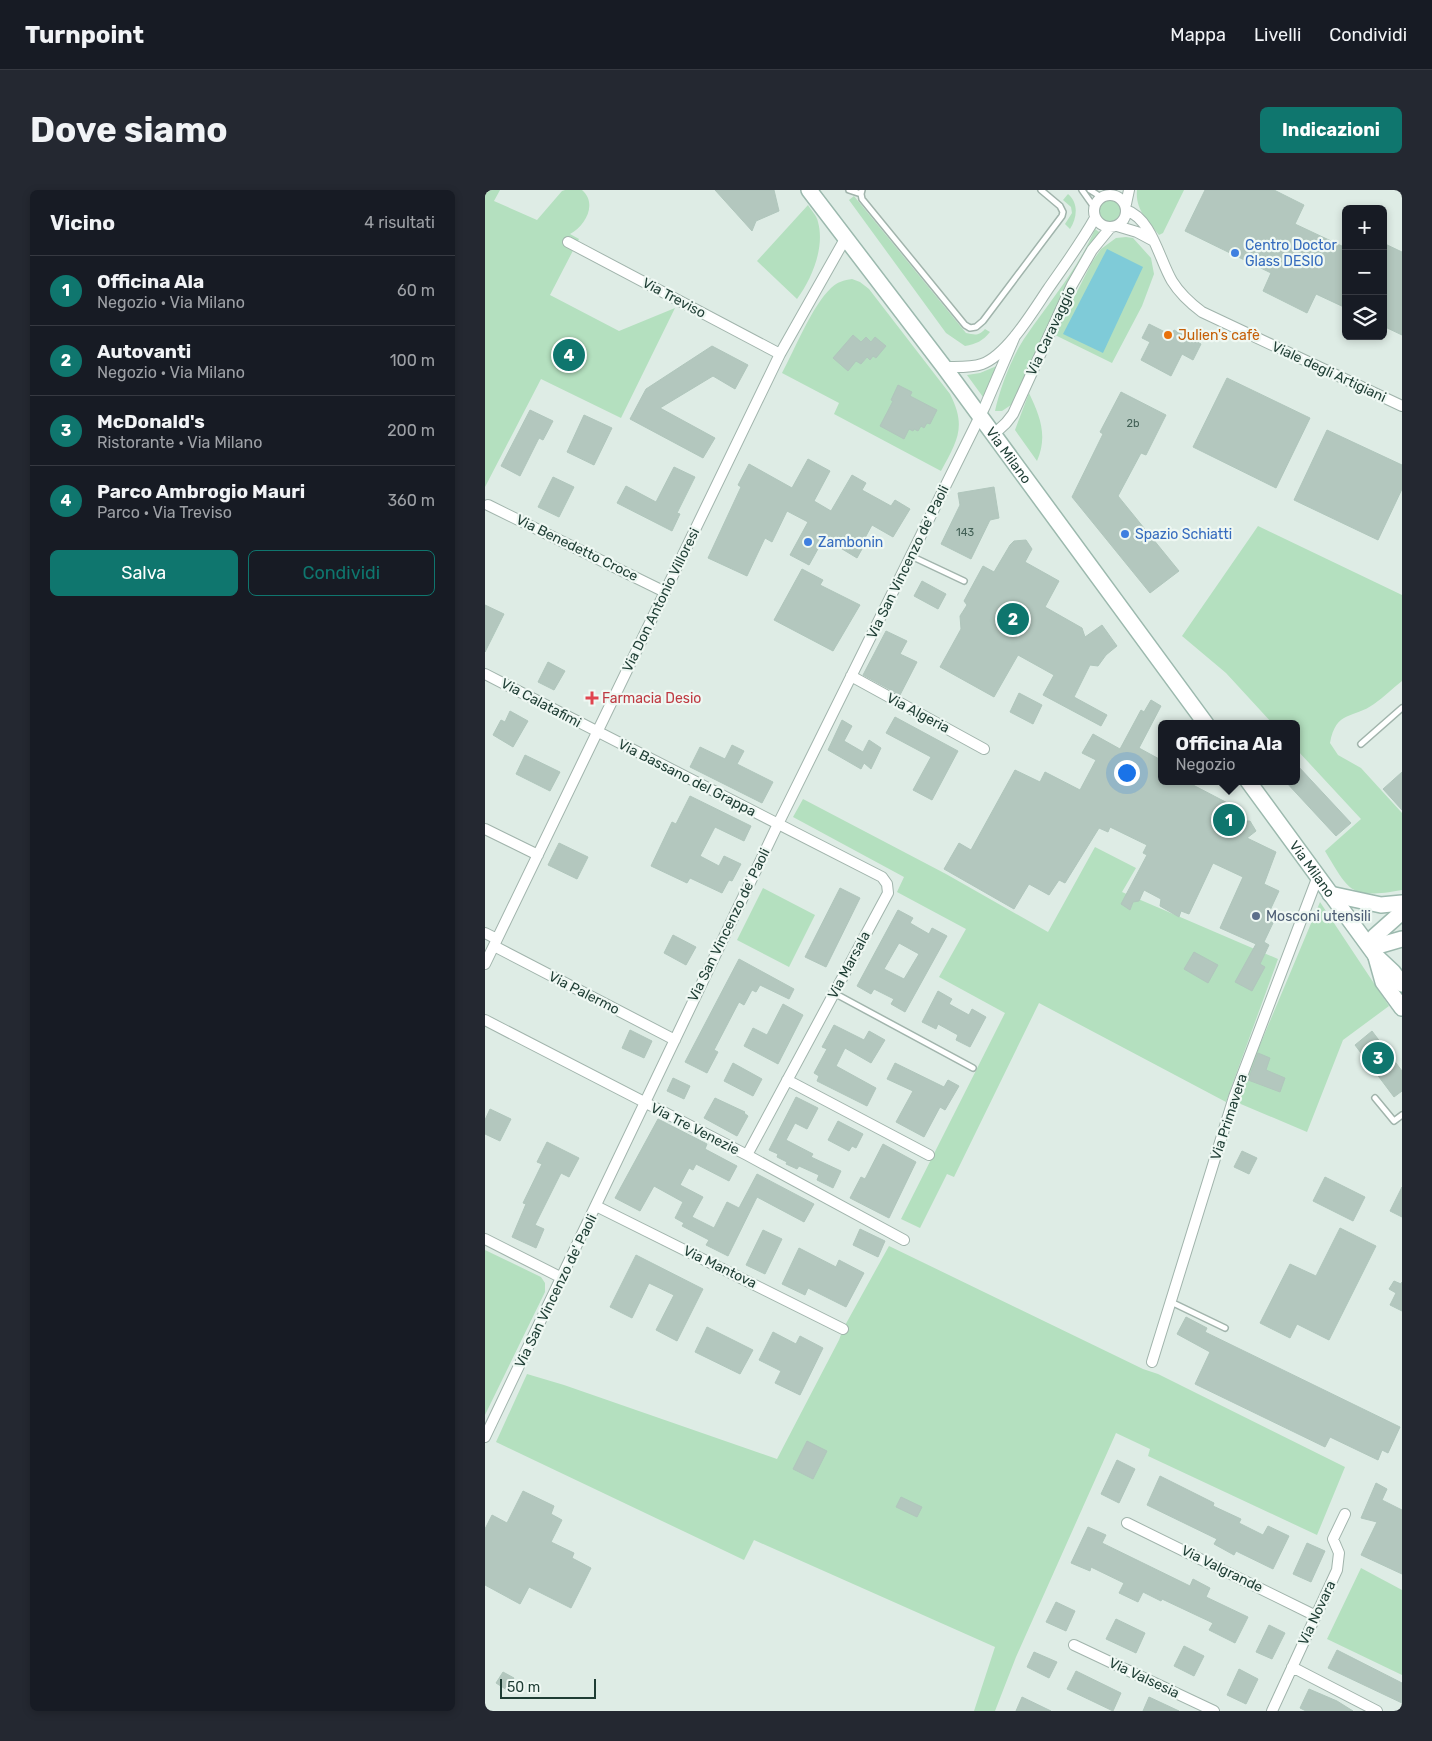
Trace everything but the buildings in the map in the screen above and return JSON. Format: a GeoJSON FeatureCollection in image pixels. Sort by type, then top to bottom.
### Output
{"type":"FeatureCollection","features":[{"type":"Feature","properties":{"kind":"main road","name":"Via Milano"},"geometry":{"type":"LineString","coordinates":[[809,190],[944,367],[1203,720]]}},
{"type":"Feature","properties":{"kind":"main road","name":"Via Milano"},"geometry":{"type":"LineString","coordinates":[[1251,785],[1372,950],[1402,984]]}},
{"type":"Feature","properties":{"kind":"main road"},"geometry":{"type":"LineString","coordinates":[[1330,894],[1381,905],[1402,903]]}},
{"type":"Feature","properties":{"kind":"main road"},"geometry":{"type":"LineString","coordinates":[[1372,950],[1375,936],[1402,912]]}},
{"type":"Feature","properties":{"kind":"main road"},"geometry":{"type":"LineString","coordinates":[[1372,950],[1381,945],[1402,939]]}},
{"type":"Feature","properties":{"kind":"main road","name":"Via Milano"},"geometry":{"type":"LineString","coordinates":[[1372,950],[1383,982],[1402,1008]]}},
{"type":"Feature","properties":{"kind":"street"},"geometry":{"type":"LineString","coordinates":[[1113,227],[1123,221],[1129,190]]}},
{"type":"Feature","properties":{"kind":"street"},"geometry":{"type":"LineString","coordinates":[[1126,207],[1117,196],[1106,194],[1096,202],[1094,207],[1095,218],[1100,224],[1137,232],[1152,240]]}},
{"type":"Feature","properties":{"kind":"street","name":"Viale degli Artigiani"},"geometry":{"type":"LineString","coordinates":[[1126,207],[1135,213],[1145,224],[1168,274],[1179,292],[1188,302],[1203,312],[1402,406]]}},
{"type":"Feature","properties":{"kind":"street","name":"Via Caravaggio"},"geometry":{"type":"LineString","coordinates":[[944,367],[983,364],[995,356],[1015,336],[1082,241],[1095,218]]}},
{"type":"Feature","properties":{"kind":"street","name":"Via Caravaggio"},"geometry":{"type":"LineString","coordinates":[[993,435],[1013,414],[1072,285],[1092,250],[1113,227]]}},
{"type":"Feature","properties":{"kind":"street","name":"Via Don Antonio Villoresi"},"geometry":{"type":"LineString","coordinates":[[485,964],[780,354],[845,239]]}},
{"type":"Feature","properties":{"kind":"street","name":"Via Treviso"},"geometry":{"type":"LineString","coordinates":[[569,242],[780,354]]}},
{"type":"Feature","properties":{"kind":"street","name":"Via Caravaggio"},"geometry":{"type":"LineString","coordinates":[[980,416],[1015,336]]}},
{"type":"Feature","properties":{"kind":"street","name":"Via San Vincenzo de' Paoli"},"geometry":{"type":"LineString","coordinates":[[485,1437],[778,824],[980,416]]}},
{"type":"Feature","properties":{"kind":"street","name":"Via Benedetto Croce"},"geometry":{"type":"LineString","coordinates":[[488,505],[665,592]]}},
{"type":"Feature","properties":{"kind":"street","name":"Via Calatafimi"},"geometry":{"type":"LineString","coordinates":[[485,674],[597,732]]}},
{"type":"Feature","properties":{"kind":"street","name":"Via Algeria"},"geometry":{"type":"LineString","coordinates":[[851,676],[984,749]]}},
{"type":"Feature","properties":{"kind":"street","name":"Via Bassano del Grappa"},"geometry":{"type":"LineString","coordinates":[[597,732],[778,824]]}},
{"type":"Feature","properties":{"kind":"street","name":"Via Marsala"},"geometry":{"type":"LineString","coordinates":[[747,1155],[887,893],[887,884],[882,878],[778,824]]}},
{"type":"Feature","properties":{"kind":"street"},"geometry":{"type":"LineString","coordinates":[[485,829],[538,855]]}},
{"type":"Feature","properties":{"kind":"street","name":"Via Primavera"},"geometry":{"type":"LineString","coordinates":[[1152,1362],[1234,1097],[1318,876]]}},
{"type":"Feature","properties":{"kind":"street","name":"Via Palermo"},"geometry":{"type":"LineString","coordinates":[[485,933],[495,942],[675,1040]]}},
{"type":"Feature","properties":{"kind":"street","name":"Via Tre Venezie"},"geometry":{"type":"LineString","coordinates":[[485,1020],[747,1155],[904,1240]]}},
{"type":"Feature","properties":{"kind":"street"},"geometry":{"type":"LineString","coordinates":[[787,1080],[929,1155]]}},
{"type":"Feature","properties":{"kind":"street","name":"Via Mantova"},"geometry":{"type":"LineString","coordinates":[[597,1206],[843,1328]]}},
{"type":"Feature","properties":{"kind":"street"},"geometry":{"type":"LineString","coordinates":[[485,1239],[562,1278]]}},
{"type":"Feature","properties":{"kind":"street","name":"Via Novara"},"geometry":{"type":"LineString","coordinates":[[1272,1711],[1337,1570],[1339,1554],[1333,1539],[1345,1514]]}},
{"type":"Feature","properties":{"kind":"street","name":"Via Valgrande"},"geometry":{"type":"LineString","coordinates":[[1127,1523],[1316,1616]]}},
{"type":"Feature","properties":{"kind":"street","name":"Via Valsesia"},"geometry":{"type":"LineString","coordinates":[[1074,1645],[1214,1711]]}},
{"type":"Feature","properties":{"kind":"street"},"geometry":{"type":"LineString","coordinates":[[1292,1668],[1377,1711]]}},
{"type":"Feature","properties":{"kind":"lane"},"geometry":{"type":"LineString","coordinates":[[849,190],[861,192],[862,199],[868,207],[965,325],[970,328],[976,327],[983,321],[1062,216],[1063,212],[1060,206],[1041,190]]}},
{"type":"Feature","properties":{"kind":"lane"},"geometry":{"type":"LineString","coordinates":[[1082,190],[1094,207]]}},
{"type":"Feature","properties":{"kind":"lane"},"geometry":{"type":"LineString","coordinates":[[1090,190],[1106,194]]}},
{"type":"Feature","properties":{"kind":"lane"},"geometry":{"type":"LineString","coordinates":[[911,556],[964,581]]}},
{"type":"Feature","properties":{"kind":"lane"},"geometry":{"type":"LineString","coordinates":[[1361,744],[1402,708]]}},
{"type":"Feature","properties":{"kind":"lane"},"geometry":{"type":"LineString","coordinates":[[833,993],[973,1068]]}},
{"type":"Feature","properties":{"kind":"lane"},"geometry":{"type":"LineString","coordinates":[[1375,1098],[1394,1121],[1402,1115]]}},
{"type":"Feature","properties":{"kind":"lane"},"geometry":{"type":"LineString","coordinates":[[1171,1301],[1225,1328]]}},
{"type":"Feature","properties":{"kind":"green space"},"geometry":{"type":"Polygon","coordinates":[[[485,190],[500,190],[494,201],[537,220],[562,191],[582,190],[587,196],[589,202],[588,214],[580,226],[570,234],[579,239],[550,295],[619,331],[675,308],[621,418],[541,379],[485,487],[485,190]]]}},
{"type":"Feature","properties":{"kind":"green space"},"geometry":{"type":"Polygon","coordinates":[[[1137,190],[1184,190],[1163,233],[1159,235],[1143,214],[1138,203],[1137,190]]]}},
{"type":"Feature","properties":{"kind":"green space"},"geometry":{"type":"Polygon","coordinates":[[[1068,194],[1074,202],[1076,211],[1070,229],[1065,224],[1072,213],[1071,207],[1063,200],[1068,194]]]}},
{"type":"Feature","properties":{"kind":"green space"},"geometry":{"type":"Polygon","coordinates":[[[854,196],[966,333],[977,334],[985,329],[990,332],[985,338],[965,346],[946,333],[849,200],[854,196]]]}},
{"type":"Feature","properties":{"kind":"green space"},"geometry":{"type":"Polygon","coordinates":[[[1110,199],[1118,203],[1122,211],[1118,219],[1110,223],[1102,219],[1098,211],[1102,203],[1110,199]]]}},
{"type":"Feature","properties":{"kind":"green space"},"geometry":{"type":"Polygon","coordinates":[[[808,205],[817,220],[820,242],[816,262],[808,282],[797,299],[757,261],[808,205]]]}},
{"type":"Feature","properties":{"kind":"green space"},"geometry":{"type":"Polygon","coordinates":[[[1095,229],[1102,234],[1014,403],[1002,411],[995,411],[1011,362],[1026,336],[1072,271],[1095,229]]]}},
{"type":"Feature","properties":{"kind":"green space"},"geometry":{"type":"Polygon","coordinates":[[[1116,238],[1133,238],[1151,258],[1154,274],[1142,306],[1112,363],[1055,335],[1092,262],[1101,249],[1116,238]]]}},
{"type":"Feature","properties":{"kind":"green space"},"geometry":{"type":"Polygon","coordinates":[[[852,279],[869,289],[950,394],[958,416],[958,434],[952,451],[941,471],[834,414],[839,403],[782,373],[811,316],[824,296],[836,284],[852,279]]]}},
{"type":"Feature","properties":{"kind":"green space"},"geometry":{"type":"Polygon","coordinates":[[[999,365],[983,397],[967,375],[980,373],[999,365]]]}},
{"type":"Feature","properties":{"kind":"green space"},"geometry":{"type":"Polygon","coordinates":[[[1029,393],[1041,426],[1042,443],[1037,461],[1015,430],[1029,393]]]}},
{"type":"Feature","properties":{"kind":"green space"},"geometry":{"type":"Polygon","coordinates":[[[1258,526],[1402,595],[1402,681],[1374,704],[1341,720],[1336,725],[1330,743],[1338,755],[1361,768],[1402,813],[1402,890],[1372,894],[1362,893],[1354,890],[1340,876],[1325,851],[1361,819],[1300,753],[1300,720],[1269,720],[1226,673],[1182,636],[1258,526]]]}},
{"type":"Feature","properties":{"kind":"green space"},"geometry":{"type":"Polygon","coordinates":[[[803,799],[946,874],[1048,932],[1095,847],[1136,868],[1122,892],[1278,959],[1226,1102],[1039,1003],[954,1177],[947,1174],[920,1228],[901,1219],[1005,1013],[939,977],[966,929],[897,892],[904,877],[793,817],[803,799]]]}},
{"type":"Feature","properties":{"kind":"green space"},"geometry":{"type":"Polygon","coordinates":[[[763,888],[815,915],[789,967],[737,940],[763,888]]]}},
{"type":"Feature","properties":{"kind":"green space"},"geometry":{"type":"Polygon","coordinates":[[[1320,902],[1389,1006],[1343,1040],[1307,1132],[1236,1102],[1320,902]]]}},
{"type":"Feature","properties":{"kind":"green space"},"geometry":{"type":"Polygon","coordinates":[[[889,1246],[1143,1369],[1158,1374],[1345,1467],[1317,1535],[1148,1456],[1150,1449],[1116,1433],[1016,1657],[995,1711],[974,1711],[995,1647],[754,1540],[744,1560],[496,1442],[527,1374],[777,1459],[843,1329],[889,1246]]]}},
{"type":"Feature","properties":{"kind":"green space"},"geometry":{"type":"Polygon","coordinates":[[[485,1250],[541,1277],[545,1283],[545,1292],[485,1415],[485,1250]]]}},
{"type":"Feature","properties":{"kind":"green space"},"geometry":{"type":"Polygon","coordinates":[[[1361,1568],[1402,1590],[1402,1675],[1327,1639],[1361,1568]]]}},
{"type":"Feature","properties":{"kind":"water"},"geometry":{"type":"Polygon","coordinates":[[[1107,249],[1143,267],[1103,353],[1063,334],[1107,249]]]}},
{"type":"Feature","properties":{"kind":"place","name":"Centro Doctor Glass DESIO"},"geometry":{"type":"Point","coordinates":[1235,253]}},
{"type":"Feature","properties":{"kind":"place","name":"Julien's cafè"},"geometry":{"type":"Point","coordinates":[1168,335]}},
{"type":"Feature","properties":{"kind":"place","name":"Parco Ambrogio Mauri"},"geometry":{"type":"Point","coordinates":[569,355]}},
{"type":"Feature","properties":{"kind":"place","name":"Spazio Schiatti"},"geometry":{"type":"Point","coordinates":[1125,534]}},
{"type":"Feature","properties":{"kind":"place","name":"Zambonin"},"geometry":{"type":"Point","coordinates":[808,542]}},
{"type":"Feature","properties":{"kind":"place","name":"Autovanti"},"geometry":{"type":"Point","coordinates":[1013,619]}},
{"type":"Feature","properties":{"kind":"place","name":"Farmacia Desio"},"geometry":{"type":"Point","coordinates":[592,698]}},
{"type":"Feature","properties":{"kind":"place","name":"Officina Ala"},"geometry":{"type":"Point","coordinates":[1229,820]}},
{"type":"Feature","properties":{"kind":"place","name":"Mosconi utensili"},"geometry":{"type":"Point","coordinates":[1256,916]}},
{"type":"Feature","properties":{"kind":"place","name":"McDonald's"},"geometry":{"type":"Point","coordinates":[1378,1058]}}]}
